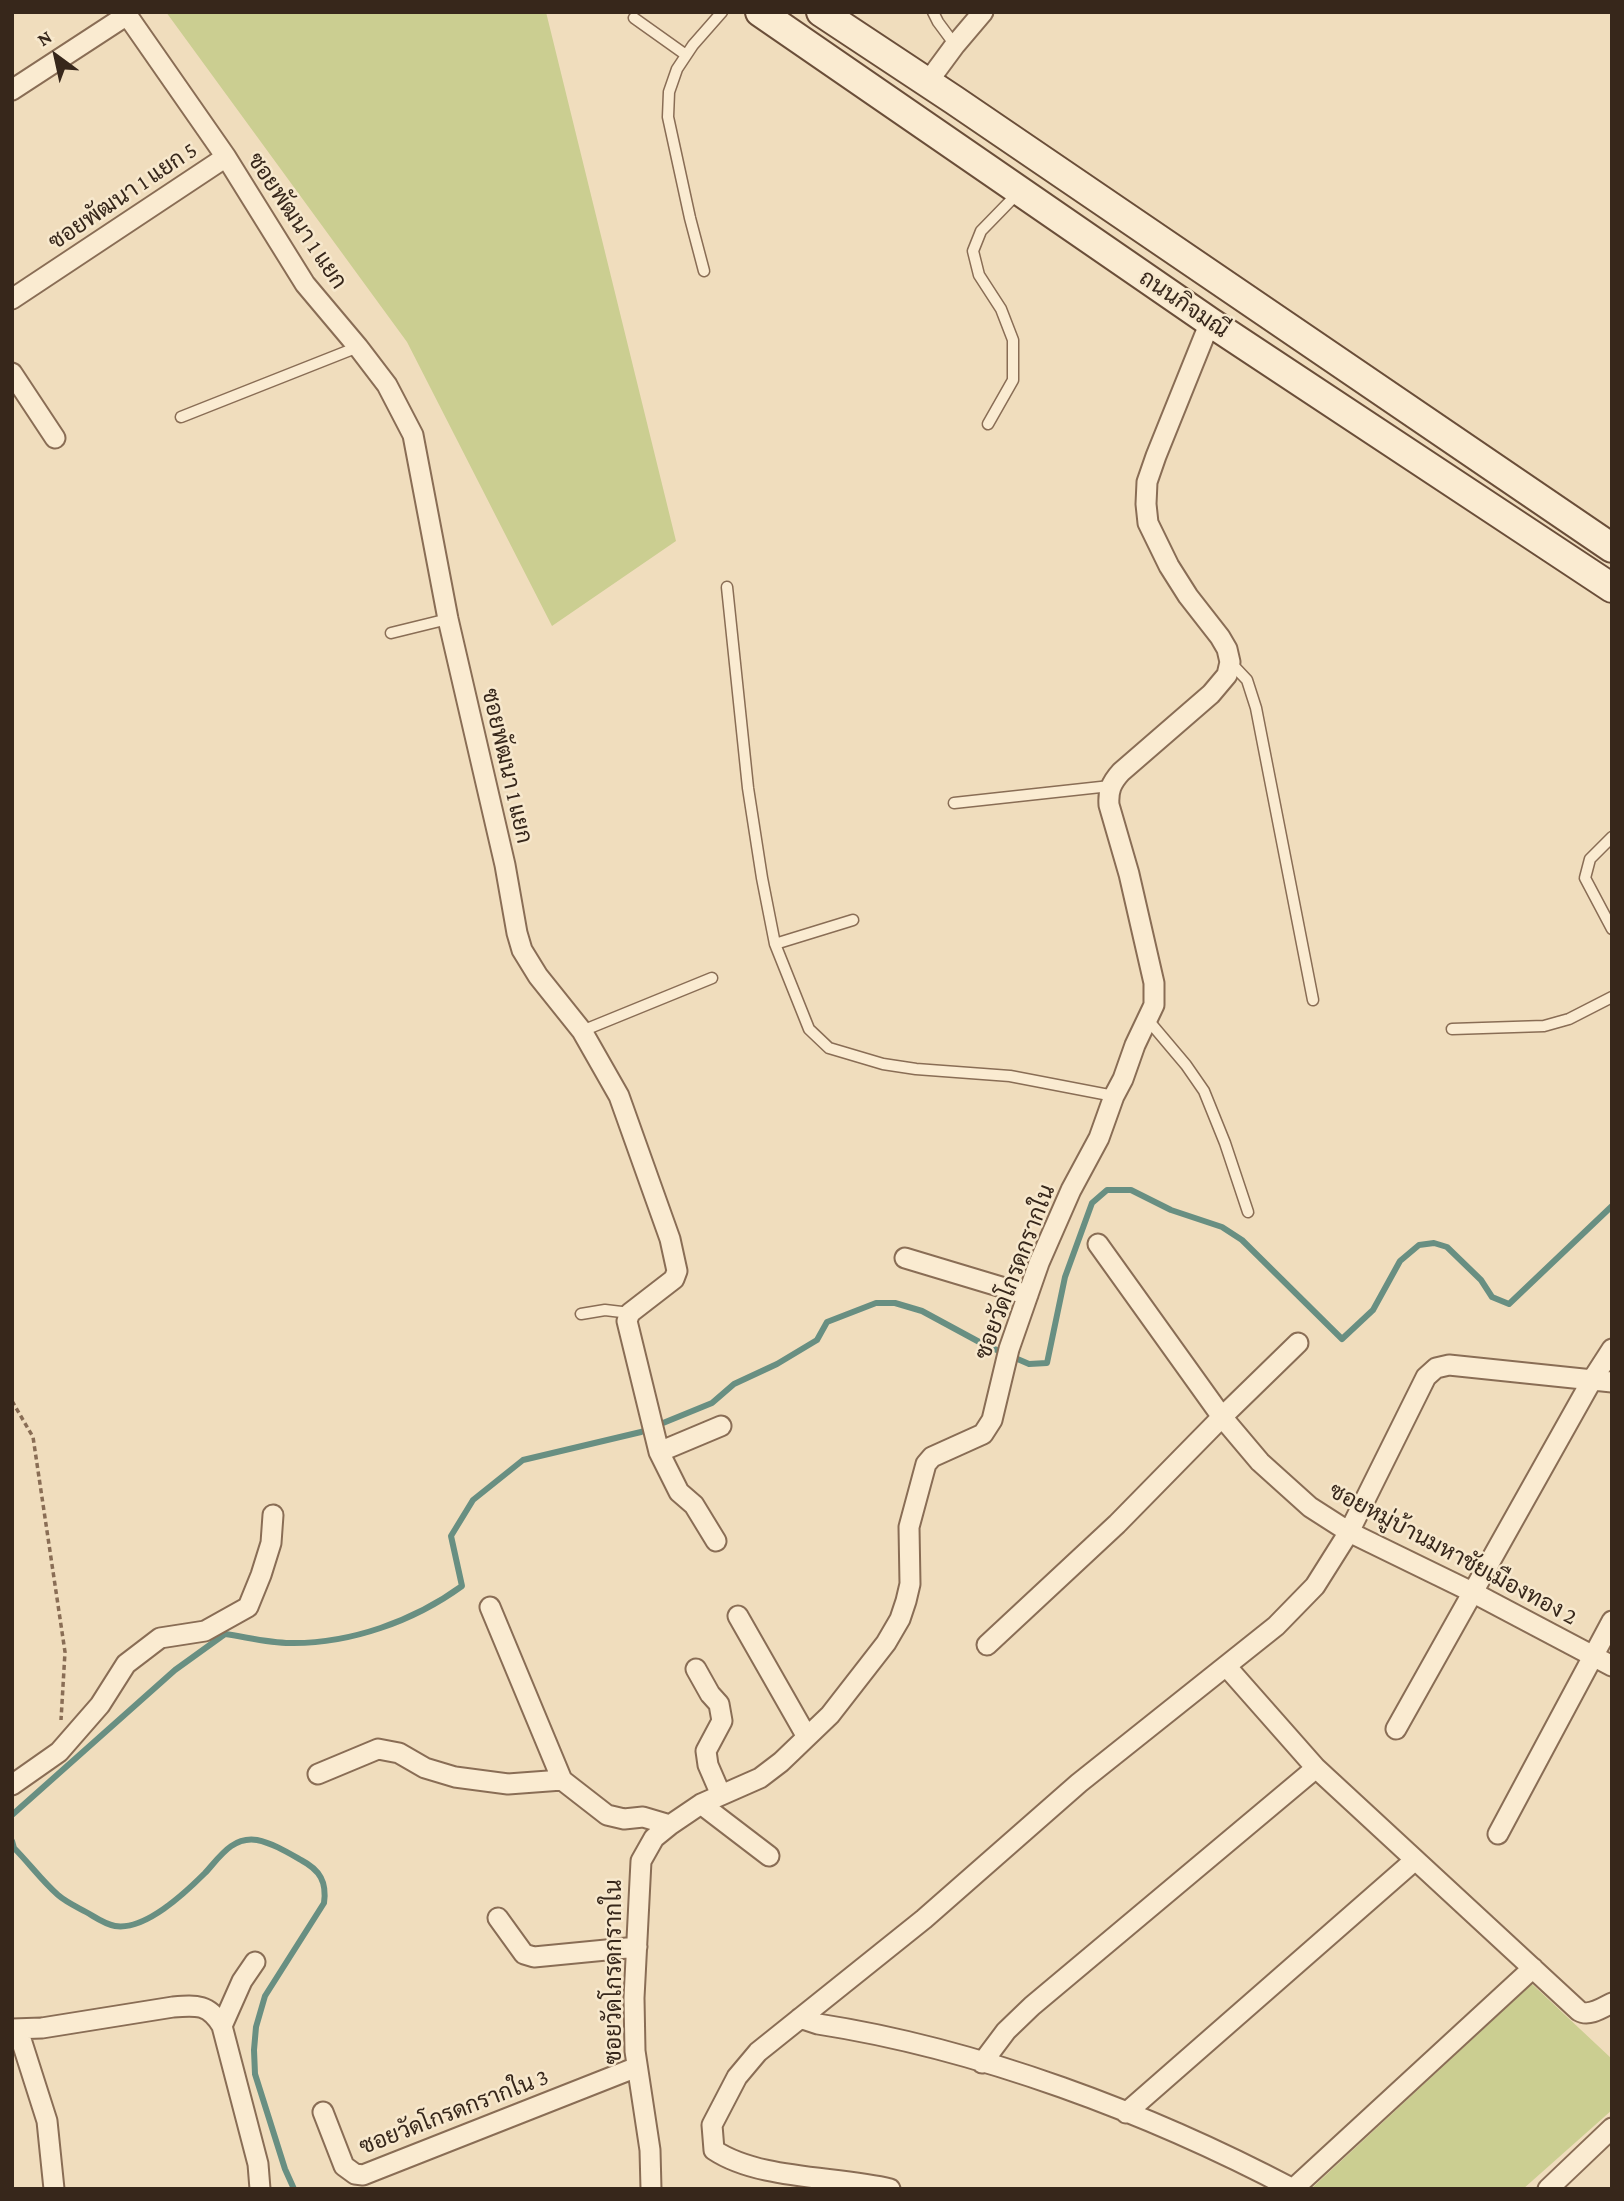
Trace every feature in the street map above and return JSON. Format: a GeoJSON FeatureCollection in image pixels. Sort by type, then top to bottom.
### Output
{"type":"FeatureCollection","features":[{"type":"Feature","properties":{"kind":"main road","name":"ถนนกิจมณี"},"geometry":{"type":"LineString","coordinates":[[760,12],[1210,322],[1612,589]]}},
{"type":"Feature","properties":{"kind":"main road","name":"ถนนกิจมณี"},"geometry":{"type":"LineString","coordinates":[[826,14],[1612,548]]}},
{"type":"Feature","properties":{"kind":"main road"},"geometry":{"type":"LineString","coordinates":[[1210,322],[1232,290]]}},
{"type":"Feature","properties":{"kind":"street"},"geometry":{"type":"LineString","coordinates":[[927,83],[982,12]]}},
{"type":"Feature","properties":{"kind":"street"},"geometry":{"type":"LineString","coordinates":[[12,90],[126,14]]}},
{"type":"Feature","properties":{"kind":"street","name":"ซอยพัฒนา 1 แยก"},"geometry":{"type":"LineString","coordinates":[[126,14],[226,157],[305,284],[387,385],[413,435],[448,619],[522,950],[538,976],[582,1031],[619,1096],[670,1239],[677,1271],[674,1279],[630,1313]]}},
{"type":"Feature","properties":{"kind":"street","name":"ซอยพัฒนา 1 แยก 5"},"geometry":{"type":"LineString","coordinates":[[12,299],[226,157]]}},
{"type":"Feature","properties":{"kind":"street"},"geometry":{"type":"LineString","coordinates":[[1110,786],[1121,772],[1212,694],[1227,674],[1230,662],[1220,637],[1169,566],[1148,523],[1146,504],[1147,482],[1210,322]]}},
{"type":"Feature","properties":{"kind":"street"},"geometry":{"type":"LineString","coordinates":[[12,373],[55,438]]}},
{"type":"Feature","properties":{"kind":"street","name":"ซอยวัดโกรดกรากใน"},"geometry":{"type":"LineString","coordinates":[[651,2189],[650,2150],[637,2067],[634,2011],[641,1861],[654,1838],[670,1825],[701,1804],[760,1778],[781,1762],[830,1715],[860,1678],[901,1619],[909,1584],[909,1527],[926,1464],[932,1457],[982,1434],[988,1428],[995,1410],[1009,1349],[1059,1214],[1099,1138],[1135,1045],[1154,1005],[1154,982],[1129,874],[1109,806],[1110,786]]}},
{"type":"Feature","properties":{"kind":"street","name":"ซอยหมู่บ้านมหาชัยเมืองทอง 2"},"geometry":{"type":"LineString","coordinates":[[1098,1244],[1222,1417],[1260,1462],[1310,1507],[1349,1532],[1472,1592],[1612,1666]]}},
{"type":"Feature","properties":{"kind":"street"},"geometry":{"type":"LineString","coordinates":[[905,1258],[1028,1295]]}},
{"type":"Feature","properties":{"kind":"street"},"geometry":{"type":"LineString","coordinates":[[630,1313],[627,1321],[659,1452],[679,1492],[694,1505],[716,1541]]}},
{"type":"Feature","properties":{"kind":"street"},"geometry":{"type":"LineString","coordinates":[[987,1645],[1117,1524],[1298,1343]]}},
{"type":"Feature","properties":{"kind":"street"},"geometry":{"type":"LineString","coordinates":[[1396,1729],[1612,1349]]}},
{"type":"Feature","properties":{"kind":"street"},"geometry":{"type":"LineString","coordinates":[[890,2189],[767,2170],[728,2160],[714,2150],[712,2125],[737,2077],[758,2052],[925,1919],[1079,1783],[1276,1626],[1315,1586],[1349,1532],[1426,1377],[1436,1368],[1450,1365],[1612,1382]]}},
{"type":"Feature","properties":{"kind":"street"},"geometry":{"type":"LineString","coordinates":[[659,1452],[722,1426]]}},
{"type":"Feature","properties":{"kind":"street"},"geometry":{"type":"LineString","coordinates":[[12,1785],[59,1752],[100,1705],[126,1664],[160,1639],[205,1632],[248,1607],[271,1543],[273,1515]]}},
{"type":"Feature","properties":{"kind":"street"},"geometry":{"type":"LineString","coordinates":[[491,1607],[562,1780],[607,1815],[624,1819],[643,1817],[670,1825]]}},
{"type":"Feature","properties":{"kind":"street"},"geometry":{"type":"LineString","coordinates":[[738,1616],[807,1737]]}},
{"type":"Feature","properties":{"kind":"street"},"geometry":{"type":"LineString","coordinates":[[1498,1834],[1612,1621]]}},
{"type":"Feature","properties":{"kind":"street"},"geometry":{"type":"LineString","coordinates":[[1226,1666],[1316,1768],[1584,2014],[1612,2003]]}},
{"type":"Feature","properties":{"kind":"street"},"geometry":{"type":"LineString","coordinates":[[696,1669],[719,1704],[722,1721],[706,1751],[708,1765],[721,1795]]}},
{"type":"Feature","properties":{"kind":"street"},"geometry":{"type":"LineString","coordinates":[[318,1774],[378,1749],[399,1754],[425,1768],[456,1777],[508,1784],[562,1780]]}},
{"type":"Feature","properties":{"kind":"street"},"geometry":{"type":"LineString","coordinates":[[982,2063],[1006,2031],[1032,2006],[1316,1768]]}},
{"type":"Feature","properties":{"kind":"street"},"geometry":{"type":"LineString","coordinates":[[701,1804],[769,1856]]}},
{"type":"Feature","properties":{"kind":"street"},"geometry":{"type":"LineString","coordinates":[[1126,2113],[1415,1860]]}},
{"type":"Feature","properties":{"kind":"street"},"geometry":{"type":"LineString","coordinates":[[498,1918],[524,1954],[534,1958],[636,1947]]}},
{"type":"Feature","properties":{"kind":"street"},"geometry":{"type":"LineString","coordinates":[[222,2026],[242,1981],[255,1962]]}},
{"type":"Feature","properties":{"kind":"street"},"geometry":{"type":"LineString","coordinates":[[800,2018],[936,2049],[1039,2079],[1242,2162],[1293,2189],[1533,1968]]}},
{"type":"Feature","properties":{"kind":"street"},"geometry":{"type":"LineString","coordinates":[[54,2189],[47,2122],[15,2029],[42,2028],[192,2006],[206,2008],[215,2014],[222,2026],[258,2164],[260,2189]]}},
{"type":"Feature","properties":{"kind":"street","name":"ซอยวัดโกรดกรากใน 3"},"geometry":{"type":"LineString","coordinates":[[323,2112],[344,2166],[355,2174],[363,2175],[637,2067]]}},
{"type":"Feature","properties":{"kind":"street"},"geometry":{"type":"LineString","coordinates":[[1548,2189],[1612,2128]]}},
{"type":"Feature","properties":{"kind":"lane"},"geometry":{"type":"LineString","coordinates":[[704,271],[668,117],[669,92],[677,69],[686,55],[722,12]]}},
{"type":"Feature","properties":{"kind":"lane"},"geometry":{"type":"LineString","coordinates":[[933,12],[937,22],[955,45]]}},
{"type":"Feature","properties":{"kind":"lane"},"geometry":{"type":"LineString","coordinates":[[634,18],[686,55]]}},
{"type":"Feature","properties":{"kind":"lane"},"geometry":{"type":"LineString","coordinates":[[988,424],[1013,380],[1013,340],[1001,309],[979,275],[973,251],[981,231],[1020,191]]}},
{"type":"Feature","properties":{"kind":"lane"},"geometry":{"type":"LineString","coordinates":[[181,417],[358,346]]}},
{"type":"Feature","properties":{"kind":"lane"},"geometry":{"type":"LineString","coordinates":[[727,587],[748,788],[762,878],[775,944],[809,1029],[829,1048],[883,1064],[1010,1076],[1114,1096]]}},
{"type":"Feature","properties":{"kind":"lane"},"geometry":{"type":"LineString","coordinates":[[391,633],[448,619]]}},
{"type":"Feature","properties":{"kind":"lane"},"geometry":{"type":"LineString","coordinates":[[1230,662],[1247,680],[1256,708],[1313,1000]]}},
{"type":"Feature","properties":{"kind":"lane"},"geometry":{"type":"LineString","coordinates":[[954,803],[1110,786]]}},
{"type":"Feature","properties":{"kind":"lane"},"geometry":{"type":"LineString","coordinates":[[1612,838],[1590,859],[1585,878],[1612,929]]}},
{"type":"Feature","properties":{"kind":"lane"},"geometry":{"type":"LineString","coordinates":[[775,944],[853,920]]}},
{"type":"Feature","properties":{"kind":"lane"},"geometry":{"type":"LineString","coordinates":[[582,1031],[712,978]]}},
{"type":"Feature","properties":{"kind":"lane"},"geometry":{"type":"LineString","coordinates":[[1452,1029],[1544,1026],[1569,1019],[1612,997]]}},
{"type":"Feature","properties":{"kind":"lane"},"geometry":{"type":"LineString","coordinates":[[1148,1020],[1204,1091],[1248,1212]]}},
{"type":"Feature","properties":{"kind":"lane"},"geometry":{"type":"LineString","coordinates":[[581,1314],[605,1310],[630,1313]]}},
{"type":"Feature","properties":{"kind":"path"},"geometry":{"type":"LineString","coordinates":[[12,1401],[33,1437],[65,1652],[59,1752]]}},
{"type":"Feature","properties":{"kind":"green space"},"geometry":{"type":"Polygon","coordinates":[[[166,12],[546,12],[676,541],[552,626],[407,342],[166,12]]]}},
{"type":"Feature","properties":{"kind":"green space"},"geometry":{"type":"Polygon","coordinates":[[[1532,1984],[1612,2059],[1612,2110],[1523,2189],[1313,2187],[1532,1984]]]}},
{"type":"Feature","properties":{"kind":"waterway"},"geometry":{"type":"LineString","coordinates":[[12,1815],[175,1670],[225,1634],[274,1642],[313,1642],[358,1635],[423,1610],[462,1586],[451,1536],[473,1500],[523,1460],[641,1432],[712,1403],[734,1384],[777,1364],[817,1340],[827,1322],[876,1303],[895,1303],[922,1311],[983,1344],[1029,1364],[1047,1363],[1065,1277],[1092,1203],[1107,1190],[1131,1190],[1171,1210],[1222,1227],[1242,1240],[1342,1339],[1373,1310],[1400,1261],[1419,1245],[1434,1243],[1447,1247],[1481,1280],[1492,1297],[1509,1304],[1612,1206]]}},
{"type":"Feature","properties":{"kind":"waterway"},"geometry":{"type":"LineString","coordinates":[[12,1841],[14,1848],[58,1895],[115,1926],[139,1923],[164,1909],[197,1881],[227,1849],[240,1841],[257,1840],[268,1843],[308,1864],[317,1872],[323,1883],[324,1903],[265,1996],[256,2027],[254,2050],[255,2074],[294,2189]]}}]}
